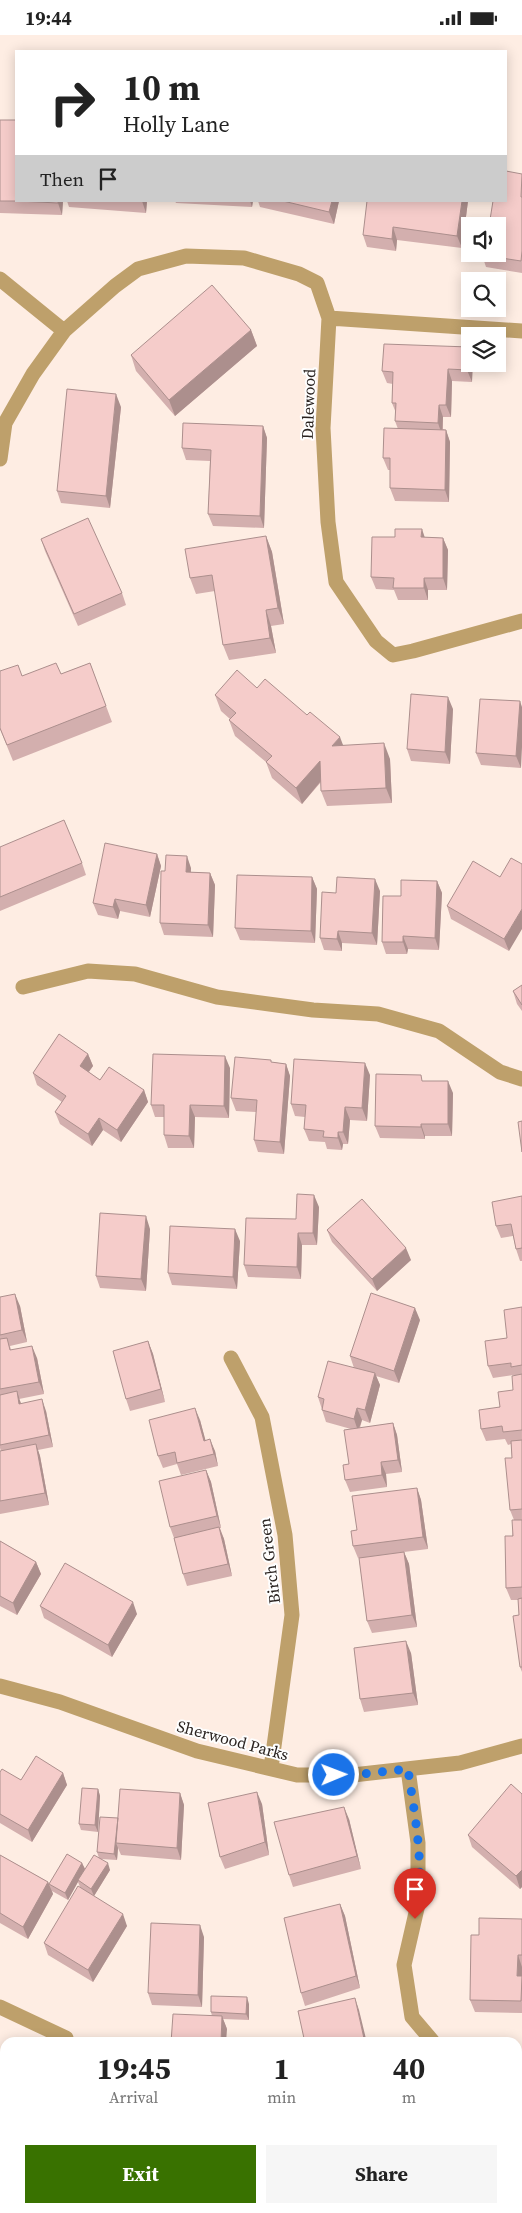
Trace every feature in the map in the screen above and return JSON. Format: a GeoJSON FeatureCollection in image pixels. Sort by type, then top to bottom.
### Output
{"type":"FeatureCollection","features":[{"type":"Feature","properties":{"kind":"street","name":"Dalewood"},"geometry":{"type":"LineString","coordinates":[[0,459],[5,423],[33,374],[64,331],[115,286],[138,269],[186,256],[244,258],[299,274],[317,283],[329,318],[322,428],[328,522],[336,582],[376,641],[393,655],[522,621]]}},
{"type":"Feature","properties":{"kind":"street"},"geometry":{"type":"LineString","coordinates":[[0,279],[64,331]]}},
{"type":"Feature","properties":{"kind":"street"},"geometry":{"type":"LineString","coordinates":[[329,318],[522,331]]}},
{"type":"Feature","properties":{"kind":"street"},"geometry":{"type":"LineString","coordinates":[[23,987],[88,971],[135,974],[217,997],[313,1010],[378,1014],[439,1031],[500,1072],[522,1079]]}},
{"type":"Feature","properties":{"kind":"street","name":"Birch Green"},"geometry":{"type":"LineString","coordinates":[[231,1358],[262,1417],[286,1535],[292,1615],[271,1769]]}},
{"type":"Feature","properties":{"kind":"street","name":"Sherwood Parks"},"geometry":{"type":"LineString","coordinates":[[0,1686],[60,1702],[197,1751],[297,1775],[353,1775],[460,1763],[522,1746]]}},
{"type":"Feature","properties":{"kind":"street"},"geometry":{"type":"LineString","coordinates":[[408,1769],[418,1843],[418,1904],[404,1965],[412,2017],[429,2037]]}},
{"type":"Feature","properties":{"kind":"street"},"geometry":{"type":"LineString","coordinates":[[0,2007],[64,2037]]}},
{"type":"Feature","properties":{"kind":"building"},"geometry":{"type":"Polygon","coordinates":[[[0,120],[15,120],[15,201],[0,201],[0,120]]]}},
{"type":"Feature","properties":{"kind":"building"},"geometry":{"type":"Polygon","coordinates":[[[507,171],[522,174],[521,261],[506,259],[506,217],[490,217],[493,202],[507,202],[507,171]]]}},
{"type":"Feature","properties":{"kind":"building"},"geometry":{"type":"Polygon","coordinates":[[[287,202],[332,202],[329,212],[287,202]]]}},
{"type":"Feature","properties":{"kind":"building"},"geometry":{"type":"Polygon","coordinates":[[[367,202],[462,202],[457,236],[393,227],[392,239],[363,235],[367,202]]]}},
{"type":"Feature","properties":{"kind":"building"},"geometry":{"type":"Polygon","coordinates":[[[212,285],[251,330],[169,400],[131,355],[212,285]]]}},
{"type":"Feature","properties":{"kind":"building"},"geometry":{"type":"Polygon","coordinates":[[[384,344],[461,347],[461,370],[448,369],[446,405],[439,405],[438,423],[395,421],[396,403],[392,403],[393,372],[382,371],[384,344]]]}},
{"type":"Feature","properties":{"kind":"building"},"geometry":{"type":"Polygon","coordinates":[[[67,389],[116,394],[106,496],[57,491],[67,389]]]}},
{"type":"Feature","properties":{"kind":"building"},"geometry":{"type":"Polygon","coordinates":[[[183,423],[263,426],[260,516],[208,514],[211,450],[182,448],[183,423]]]}},
{"type":"Feature","properties":{"kind":"building"},"geometry":{"type":"Polygon","coordinates":[[[384,428],[446,430],[445,490],[390,488],[390,458],[383,458],[384,428]]]}},
{"type":"Feature","properties":{"kind":"building"},"geometry":{"type":"Polygon","coordinates":[[[88,518],[122,593],[74,614],[41,539],[88,518]]]}},
{"type":"Feature","properties":{"kind":"building"},"geometry":{"type":"Polygon","coordinates":[[[395,529],[422,529],[421,537],[443,538],[443,578],[424,578],[424,588],[393,588],[394,578],[371,577],[372,537],[395,537],[395,529]]]}},
{"type":"Feature","properties":{"kind":"building"},"geometry":{"type":"Polygon","coordinates":[[[266,536],[278,608],[266,610],[270,638],[223,645],[212,575],[190,578],[185,549],[266,536]]]}},
{"type":"Feature","properties":{"kind":"building"},"geometry":{"type":"Polygon","coordinates":[[[56,663],[61,674],[90,663],[106,706],[7,745],[0,728],[0,671],[18,665],[22,676],[56,663]]]}},
{"type":"Feature","properties":{"kind":"building"},"geometry":{"type":"Polygon","coordinates":[[[237,670],[257,688],[265,679],[307,715],[310,712],[340,737],[332,746],[384,743],[386,788],[321,791],[320,761],[296,788],[266,762],[272,756],[229,720],[236,713],[215,695],[237,670]]]}},
{"type":"Feature","properties":{"kind":"building"},"geometry":{"type":"Polygon","coordinates":[[[411,694],[448,697],[445,752],[407,749],[411,694]]]}},
{"type":"Feature","properties":{"kind":"building"},"geometry":{"type":"Polygon","coordinates":[[[480,699],[520,701],[516,756],[476,753],[480,699]]]}},
{"type":"Feature","properties":{"kind":"building"},"geometry":{"type":"Polygon","coordinates":[[[64,820],[82,863],[0,897],[0,847],[64,820]]]}},
{"type":"Feature","properties":{"kind":"building"},"geometry":{"type":"Polygon","coordinates":[[[105,843],[157,854],[146,905],[115,899],[113,907],[93,903],[105,843]]]}},
{"type":"Feature","properties":{"kind":"building"},"geometry":{"type":"Polygon","coordinates":[[[166,855],[187,856],[186,872],[210,873],[208,925],[160,923],[161,871],[165,871],[166,855]]]}},
{"type":"Feature","properties":{"kind":"building"},"geometry":{"type":"Polygon","coordinates":[[[511,858],[522,864],[522,909],[504,939],[447,906],[473,861],[500,877],[511,858]]]}},
{"type":"Feature","properties":{"kind":"building"},"geometry":{"type":"Polygon","coordinates":[[[237,875],[312,877],[311,931],[235,928],[237,875]]]}},
{"type":"Feature","properties":{"kind":"building"},"geometry":{"type":"Polygon","coordinates":[[[337,877],[375,879],[372,933],[338,931],[337,939],[320,938],[322,892],[336,893],[337,877]]]}},
{"type":"Feature","properties":{"kind":"building"},"geometry":{"type":"Polygon","coordinates":[[[401,880],[437,881],[435,938],[403,936],[403,942],[382,942],[383,896],[401,896],[401,880]]]}},
{"type":"Feature","properties":{"kind":"building"},"geometry":{"type":"Polygon","coordinates":[[[522,985],[522,1005],[513,991],[522,985]]]}},
{"type":"Feature","properties":{"kind":"building"},"geometry":{"type":"Polygon","coordinates":[[[59,1034],[88,1054],[80,1066],[100,1080],[109,1067],[144,1090],[117,1130],[99,1118],[88,1134],[55,1112],[66,1096],[33,1073],[59,1034]]]}},
{"type":"Feature","properties":{"kind":"building"},"geometry":{"type":"Polygon","coordinates":[[[153,1054],[225,1056],[224,1106],[190,1105],[189,1136],[164,1135],[164,1105],[151,1105],[153,1054]]]}},
{"type":"Feature","properties":{"kind":"building"},"geometry":{"type":"Polygon","coordinates":[[[235,1057],[271,1060],[271,1062],[286,1064],[280,1142],[254,1140],[257,1100],[231,1098],[235,1057]]]}},
{"type":"Feature","properties":{"kind":"building"},"geometry":{"type":"Polygon","coordinates":[[[294,1059],[365,1063],[362,1108],[345,1107],[343,1132],[338,1132],[338,1138],[323,1137],[324,1131],[304,1129],[306,1105],[291,1104],[294,1059]]]}},
{"type":"Feature","properties":{"kind":"building"},"geometry":{"type":"Polygon","coordinates":[[[376,1074],[421,1075],[422,1081],[448,1081],[448,1124],[421,1124],[421,1127],[375,1126],[376,1074]]]}},
{"type":"Feature","properties":{"kind":"building"},"geometry":{"type":"Polygon","coordinates":[[[522,1121],[522,1152],[518,1122],[522,1121]]]}},
{"type":"Feature","properties":{"kind":"building"},"geometry":{"type":"Polygon","coordinates":[[[297,1194],[314,1195],[313,1233],[298,1233],[297,1267],[244,1265],[246,1218],[296,1219],[297,1194]]]}},
{"type":"Feature","properties":{"kind":"building"},"geometry":{"type":"Polygon","coordinates":[[[522,1196],[522,1248],[516,1249],[511,1224],[496,1226],[492,1202],[522,1196]]]}},
{"type":"Feature","properties":{"kind":"building"},"geometry":{"type":"Polygon","coordinates":[[[362,1199],[406,1248],[372,1279],[327,1230],[362,1199]]]}},
{"type":"Feature","properties":{"kind":"building"},"geometry":{"type":"Polygon","coordinates":[[[100,1213],[146,1216],[141,1279],[96,1276],[100,1213]]]}},
{"type":"Feature","properties":{"kind":"building"},"geometry":{"type":"Polygon","coordinates":[[[170,1226],[235,1229],[233,1277],[168,1273],[170,1226]]]}},
{"type":"Feature","properties":{"kind":"building"},"geometry":{"type":"Polygon","coordinates":[[[371,1293],[415,1308],[394,1371],[350,1356],[371,1293]]]}},
{"type":"Feature","properties":{"kind":"building"},"geometry":{"type":"Polygon","coordinates":[[[15,1294],[22,1330],[0,1335],[0,1297],[15,1294]]]}},
{"type":"Feature","properties":{"kind":"building"},"geometry":{"type":"Polygon","coordinates":[[[522,1307],[522,1365],[511,1367],[511,1363],[488,1366],[485,1341],[507,1338],[504,1310],[522,1307]]]}},
{"type":"Feature","properties":{"kind":"building"},"geometry":{"type":"Polygon","coordinates":[[[7,1338],[10,1350],[32,1346],[39,1382],[0,1389],[0,1339],[7,1338]]]}},
{"type":"Feature","properties":{"kind":"building"},"geometry":{"type":"Polygon","coordinates":[[[148,1341],[161,1389],[126,1399],[113,1351],[148,1341]]]}},
{"type":"Feature","properties":{"kind":"building"},"geometry":{"type":"Polygon","coordinates":[[[328,1361],[375,1373],[365,1410],[357,1408],[354,1419],[322,1410],[324,1399],[318,1397],[328,1361]]]}},
{"type":"Feature","properties":{"kind":"building"},"geometry":{"type":"Polygon","coordinates":[[[522,1374],[522,1430],[503,1432],[502,1426],[481,1429],[479,1410],[500,1407],[498,1392],[513,1390],[512,1376],[522,1374]]]}},
{"type":"Feature","properties":{"kind":"building"},"geometry":{"type":"Polygon","coordinates":[[[17,1391],[19,1404],[42,1399],[49,1435],[0,1445],[0,1395],[17,1391]]]}},
{"type":"Feature","properties":{"kind":"building"},"geometry":{"type":"Polygon","coordinates":[[[195,1408],[204,1441],[210,1439],[214,1454],[177,1463],[175,1452],[158,1456],[149,1420],[195,1408]]]}},
{"type":"Feature","properties":{"kind":"building"},"geometry":{"type":"Polygon","coordinates":[[[393,1423],[398,1460],[381,1462],[382,1475],[345,1480],[343,1465],[349,1464],[344,1430],[393,1423]]]}},
{"type":"Feature","properties":{"kind":"building"},"geometry":{"type":"Polygon","coordinates":[[[522,1440],[522,1509],[510,1510],[505,1458],[512,1458],[511,1441],[522,1440]]]}},
{"type":"Feature","properties":{"kind":"building"},"geometry":{"type":"Polygon","coordinates":[[[36,1444],[45,1493],[0,1501],[0,1451],[36,1444]]]}},
{"type":"Feature","properties":{"kind":"building"},"geometry":{"type":"Polygon","coordinates":[[[206,1470],[217,1516],[170,1527],[159,1481],[206,1470]]]}},
{"type":"Feature","properties":{"kind":"building"},"geometry":{"type":"Polygon","coordinates":[[[417,1488],[423,1537],[353,1546],[351,1531],[357,1530],[352,1496],[417,1488]]]}},
{"type":"Feature","properties":{"kind":"building"},"geometry":{"type":"Polygon","coordinates":[[[512,1520],[522,1520],[522,1587],[506,1588],[505,1536],[513,1536],[512,1520]]]}},
{"type":"Feature","properties":{"kind":"building"},"geometry":{"type":"Polygon","coordinates":[[[219,1527],[228,1564],[183,1574],[174,1538],[219,1527]]]}},
{"type":"Feature","properties":{"kind":"building"},"geometry":{"type":"Polygon","coordinates":[[[0,1541],[36,1562],[13,1603],[0,1596],[0,1541]]]}},
{"type":"Feature","properties":{"kind":"building"},"geometry":{"type":"Polygon","coordinates":[[[404,1552],[412,1615],[367,1621],[359,1558],[404,1552]]]}},
{"type":"Feature","properties":{"kind":"building"},"geometry":{"type":"Polygon","coordinates":[[[65,1563],[133,1602],[108,1645],[40,1606],[65,1563]]]}},
{"type":"Feature","properties":{"kind":"building"},"geometry":{"type":"Polygon","coordinates":[[[522,1598],[522,1667],[520,1667],[513,1616],[519,1615],[518,1599],[522,1598]]]}},
{"type":"Feature","properties":{"kind":"building"},"geometry":{"type":"Polygon","coordinates":[[[406,1641],[413,1693],[360,1699],[354,1648],[406,1641]]]}},
{"type":"Feature","properties":{"kind":"building"},"geometry":{"type":"Polygon","coordinates":[[[36,1756],[63,1773],[28,1830],[0,1814],[0,1772],[2,1769],[21,1780],[36,1756]]]}},
{"type":"Feature","properties":{"kind":"building"},"geometry":{"type":"Polygon","coordinates":[[[511,1784],[522,1794],[522,1870],[516,1876],[468,1835],[511,1784]]]}},
{"type":"Feature","properties":{"kind":"building"},"geometry":{"type":"Polygon","coordinates":[[[82,1788],[98,1789],[95,1825],[79,1824],[82,1788]]]}},
{"type":"Feature","properties":{"kind":"building"},"geometry":{"type":"Polygon","coordinates":[[[120,1789],[180,1793],[177,1848],[116,1843],[120,1789]]]}},
{"type":"Feature","properties":{"kind":"building"},"geometry":{"type":"Polygon","coordinates":[[[257,1792],[265,1842],[220,1857],[208,1803],[257,1792]]]}},
{"type":"Feature","properties":{"kind":"building"},"geometry":{"type":"Polygon","coordinates":[[[344,1807],[357,1856],[289,1875],[274,1822],[344,1807]]]}},
{"type":"Feature","properties":{"kind":"building"},"geometry":{"type":"Polygon","coordinates":[[[100,1817],[118,1818],[114,1854],[97,1852],[100,1817]]]}},
{"type":"Feature","properties":{"kind":"building"},"geometry":{"type":"Polygon","coordinates":[[[67,1854],[82,1863],[65,1893],[49,1884],[67,1854]]]}},
{"type":"Feature","properties":{"kind":"building"},"geometry":{"type":"Polygon","coordinates":[[[0,1855],[48,1882],[23,1927],[0,1913],[0,1855]]]}},
{"type":"Feature","properties":{"kind":"building"},"geometry":{"type":"Polygon","coordinates":[[[94,1855],[108,1863],[91,1889],[78,1880],[94,1855]]]}},
{"type":"Feature","properties":{"kind":"building"},"geometry":{"type":"Polygon","coordinates":[[[78,1886],[123,1914],[88,1970],[44,1943],[78,1886]]]}},
{"type":"Feature","properties":{"kind":"building"},"geometry":{"type":"Polygon","coordinates":[[[340,1904],[356,1976],[301,1993],[284,1918],[340,1904]]]}},
{"type":"Feature","properties":{"kind":"building"},"geometry":{"type":"Polygon","coordinates":[[[479,1918],[522,1919],[522,1955],[518,1955],[517,1976],[522,1976],[521,2001],[470,2000],[471,1935],[479,1935],[479,1918]]]}},
{"type":"Feature","properties":{"kind":"building"},"geometry":{"type":"Polygon","coordinates":[[[151,1923],[200,1925],[198,1995],[148,1993],[151,1923]]]}},
{"type":"Feature","properties":{"kind":"building"},"geometry":{"type":"Polygon","coordinates":[[[211,1996],[247,1997],[246,2014],[211,2012],[211,1996]]]}},
{"type":"Feature","properties":{"kind":"building"},"geometry":{"type":"Polygon","coordinates":[[[355,1998],[364,2037],[304,2037],[298,2011],[355,1998]]]}},
{"type":"Feature","properties":{"kind":"building"},"geometry":{"type":"Polygon","coordinates":[[[173,2014],[222,2016],[221,2037],[171,2037],[173,2014]]]}},
{"type":"Feature","properties":{"kind":"route"},"geometry":{"type":"LineString","coordinates":[[334,1775],[353,1775],[408,1769],[418,1843],[418,1904],[415,1919]]}}]}
